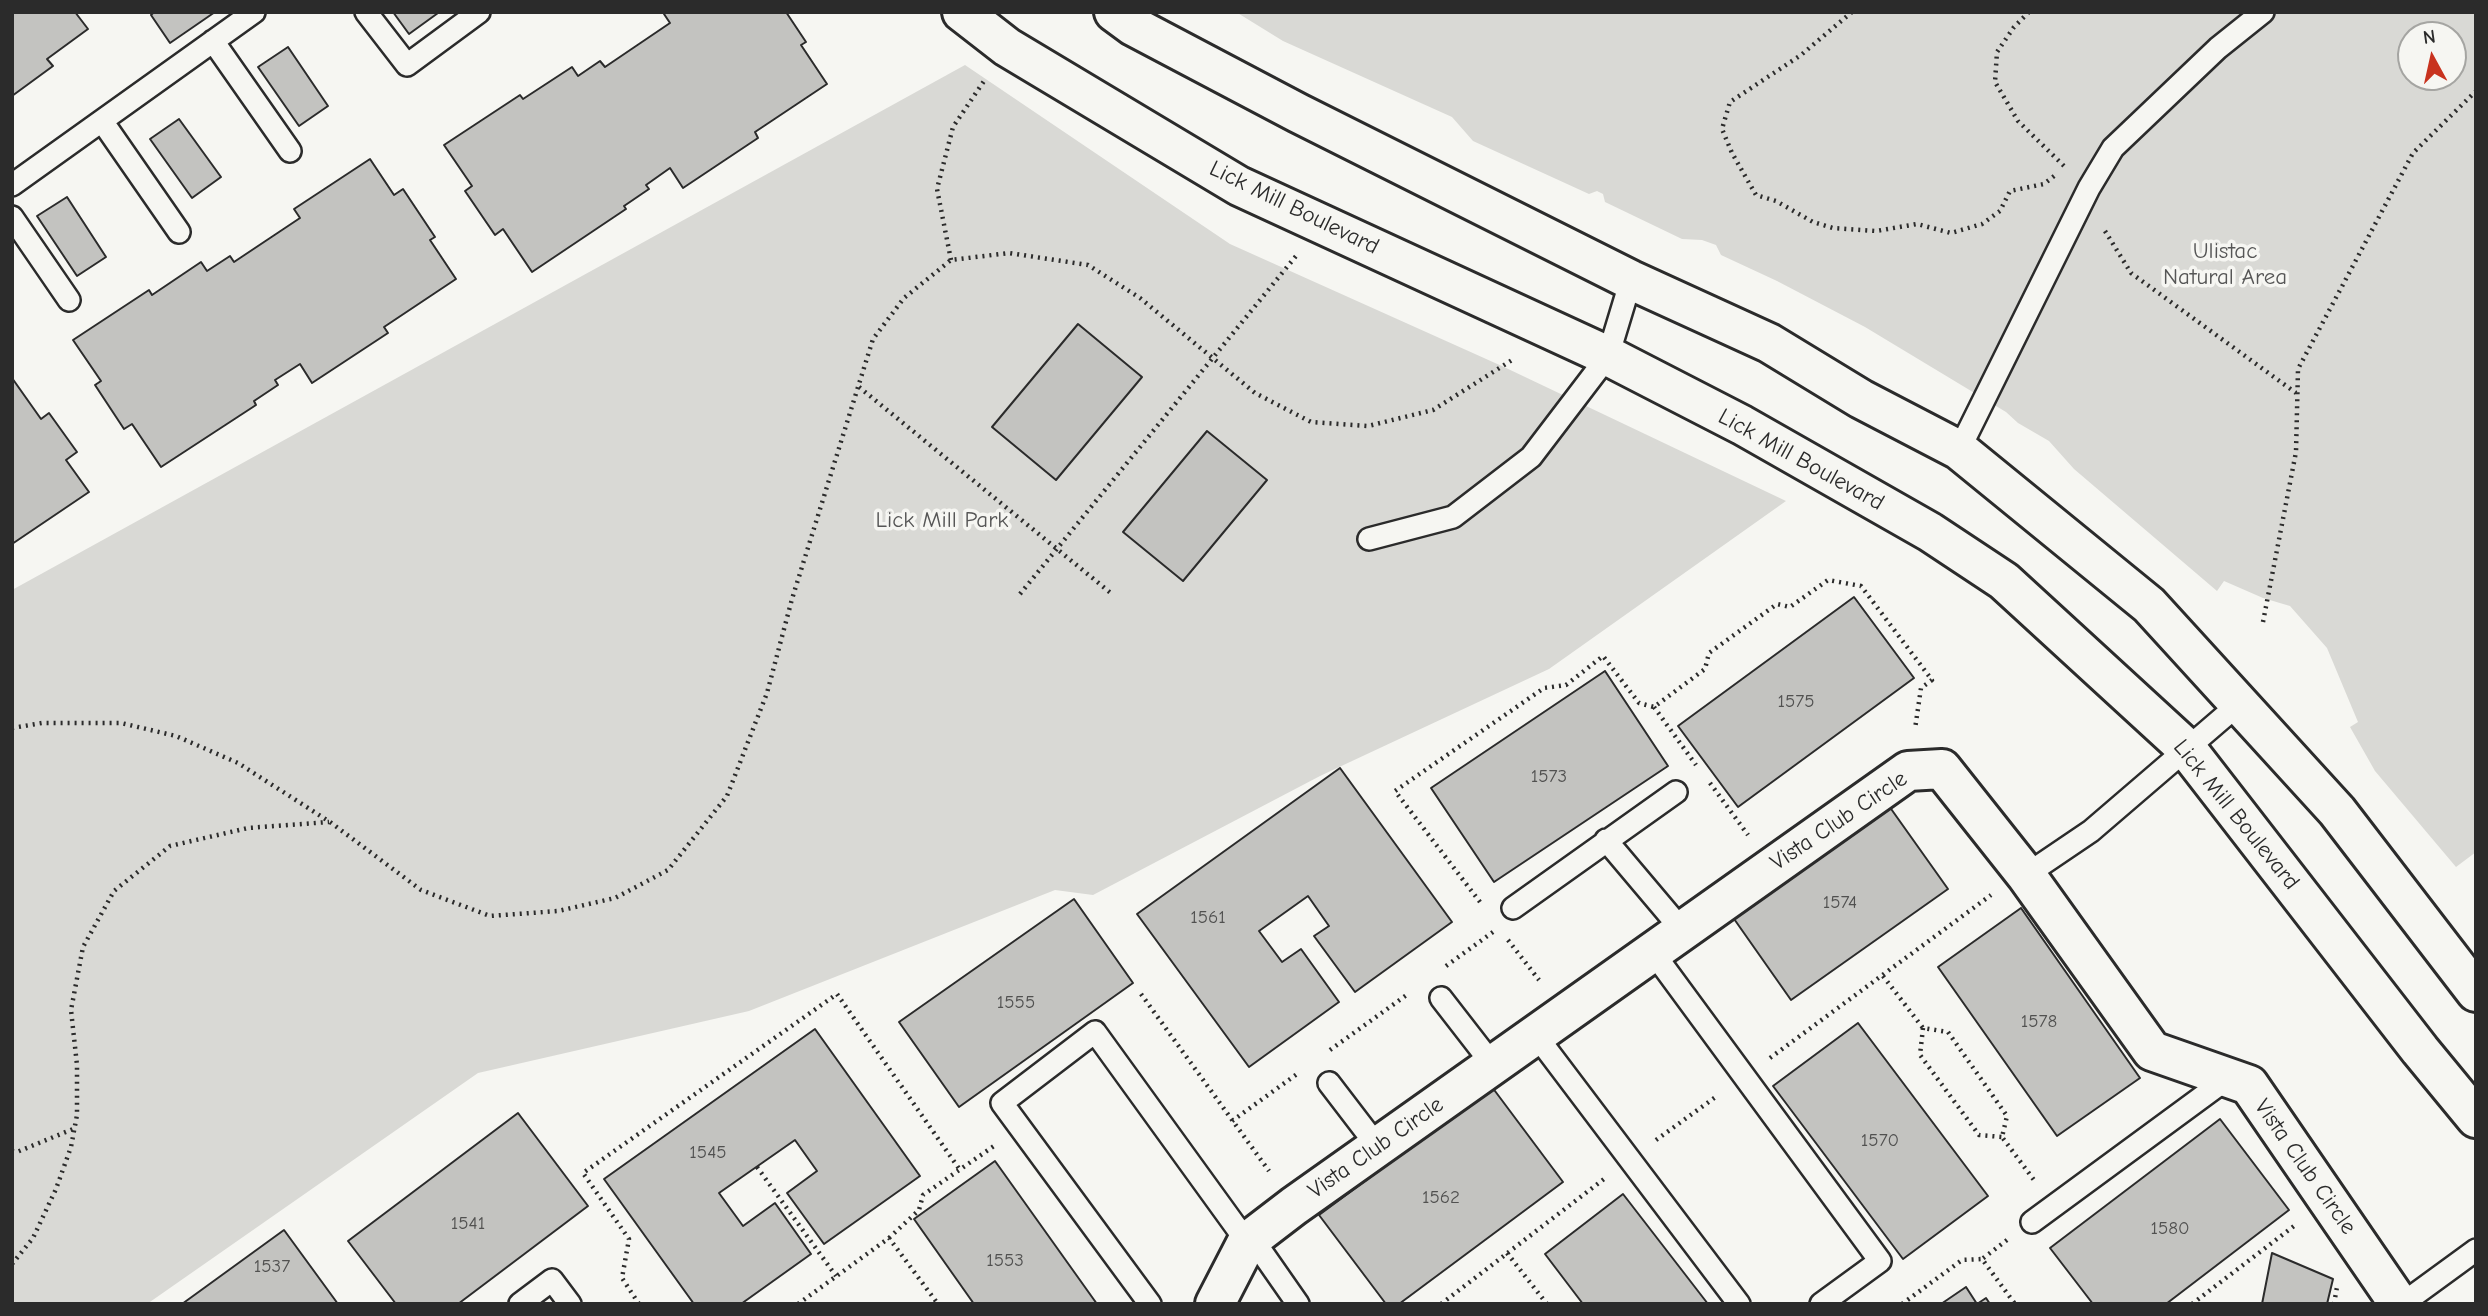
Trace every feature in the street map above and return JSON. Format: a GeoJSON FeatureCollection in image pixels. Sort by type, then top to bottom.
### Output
{"type":"FeatureCollection","features":[{"type":"Feature","properties":{"kind":"main road","name":"Lick Mill Boulevard"},"geometry":{"type":"LineString","coordinates":[[962,12],[1007,47],[1239,186],[1608,356],[1742,425],[1930,532],[2004,581],[2186,748],[2420,1050],[2476,1118]]}},
{"type":"Feature","properties":{"kind":"main road"},"geometry":{"type":"LineString","coordinates":[[1114,12],[1133,26],[1298,113],[1631,280],[1769,343],[1861,399],[1959,450],[2149,604],[2337,811],[2476,992]]}},
{"type":"Feature","properties":{"kind":"main road","name":"Vista Club Circle"},"geometry":{"type":"LineString","coordinates":[[1215,1304],[1249,1240],[1294,1206],[1909,771],[1942,769],[2026,875],[2152,1051],[2249,1085],[2401,1304]]}},
{"type":"Feature","properties":{"kind":"lane"},"geometry":{"type":"LineString","coordinates":[[12,185],[254,12]]}},
{"type":"Feature","properties":{"kind":"lane"},"geometry":{"type":"LineString","coordinates":[[366,12],[407,65],[479,12]]}},
{"type":"Feature","properties":{"kind":"lane"},"geometry":{"type":"LineString","coordinates":[[1959,450],[2089,188],[2113,148],[2218,48],[2263,12]]}},
{"type":"Feature","properties":{"kind":"lane"},"geometry":{"type":"LineString","coordinates":[[213,41],[290,151]]}},
{"type":"Feature","properties":{"kind":"lane"},"geometry":{"type":"LineString","coordinates":[[102,121],[179,232]]}},
{"type":"Feature","properties":{"kind":"lane"},"geometry":{"type":"LineString","coordinates":[[12,217],[69,300]]}},
{"type":"Feature","properties":{"kind":"lane"},"geometry":{"type":"LineString","coordinates":[[1369,539],[1453,517],[1531,457],[1608,356],[1631,280]]}},
{"type":"Feature","properties":{"kind":"lane"},"geometry":{"type":"LineString","coordinates":[[2026,875],[2091,831],[2240,703]]}},
{"type":"Feature","properties":{"kind":"lane"},"geometry":{"type":"LineString","coordinates":[[1513,908],[1676,792]]}},
{"type":"Feature","properties":{"kind":"lane"},"geometry":{"type":"LineString","coordinates":[[1606,840],[1667,940],[1880,1261],[1821,1304]]}},
{"type":"Feature","properties":{"kind":"lane"},"geometry":{"type":"LineString","coordinates":[[1441,998],[1493,1065]]}},
{"type":"Feature","properties":{"kind":"lane"},"geometry":{"type":"LineString","coordinates":[[1550,1024],[1739,1304]]}},
{"type":"Feature","properties":{"kind":"lane"},"geometry":{"type":"LineString","coordinates":[[1150,1304],[1002,1103],[1095,1032],[1297,1304]]}},
{"type":"Feature","properties":{"kind":"lane"},"geometry":{"type":"LineString","coordinates":[[2032,1222],[2228,1078]]}},
{"type":"Feature","properties":{"kind":"lane"},"geometry":{"type":"LineString","coordinates":[[1329,1083],[1378,1147]]}},
{"type":"Feature","properties":{"kind":"lane"},"geometry":{"type":"LineString","coordinates":[[2401,1304],[2476,1250]]}},
{"type":"Feature","properties":{"kind":"lane"},"geometry":{"type":"LineString","coordinates":[[520,1304],[552,1280],[570,1304]]}},
{"type":"Feature","properties":{"kind":"path"},"geometry":{"type":"LineString","coordinates":[[1852,12],[1801,55],[1730,102],[1722,129],[1732,153],[1756,195],[1776,201],[1813,222],[1833,228],[1876,231],[1917,224],[1951,233],[1982,225],[2000,211],[2010,191],[2044,184],[2064,166]]}},
{"type":"Feature","properties":{"kind":"path"},"geometry":{"type":"LineString","coordinates":[[2029,12],[2014,27],[1997,52],[1995,82],[2018,121],[2089,188],[2103,228],[2132,273],[2297,394]]}},
{"type":"Feature","properties":{"kind":"path"},"geometry":{"type":"LineString","coordinates":[[951,260],[937,189],[953,127],[1007,47]]}},
{"type":"Feature","properties":{"kind":"path"},"geometry":{"type":"LineString","coordinates":[[2263,622],[2296,452],[2298,369],[2413,153],[2476,91]]}},
{"type":"Feature","properties":{"kind":"path"},"geometry":{"type":"LineString","coordinates":[[1020,594],[1322,223]]}},
{"type":"Feature","properties":{"kind":"path"},"geometry":{"type":"LineString","coordinates":[[12,728],[42,723],[121,723],[176,736],[238,763],[330,822],[421,890],[490,916],[558,911],[615,898],[668,870],[727,796],[767,693],[792,599],[873,339],[904,298],[951,260],[1009,253],[1088,265],[1140,298],[1255,393],[1311,422],[1368,426],[1433,410],[1512,360]]}},
{"type":"Feature","properties":{"kind":"path"},"geometry":{"type":"LineString","coordinates":[[859,387],[1112,594]]}},
{"type":"Feature","properties":{"kind":"path"},"geometry":{"type":"LineString","coordinates":[[1654,707],[1705,669],[1709,653],[1777,604],[1790,607],[1828,580],[1861,586],[1932,680],[1921,688],[1909,771]]}},
{"type":"Feature","properties":{"kind":"path"},"geometry":{"type":"LineString","coordinates":[[1483,906],[1395,791],[1544,688],[1566,685],[1603,656],[1639,703],[1654,707],[1701,771]]}},
{"type":"Feature","properties":{"kind":"path"},"geometry":{"type":"LineString","coordinates":[[1709,781],[1772,867]]}},
{"type":"Feature","properties":{"kind":"path"},"geometry":{"type":"LineString","coordinates":[[12,1264],[33,1238],[56,1189],[71,1147],[77,1115],[77,1065],[71,1010],[83,947],[114,891],[170,846],[248,828],[330,822]]}},
{"type":"Feature","properties":{"kind":"path"},"geometry":{"type":"LineString","coordinates":[[1443,968],[1499,927]]}},
{"type":"Feature","properties":{"kind":"path"},"geometry":{"type":"LineString","coordinates":[[1507,938],[1550,1024]]}},
{"type":"Feature","properties":{"kind":"path"},"geometry":{"type":"LineString","coordinates":[[1883,976],[1923,1028],[1948,1032],[2007,1115],[2002,1137]]}},
{"type":"Feature","properties":{"kind":"path"},"geometry":{"type":"LineString","coordinates":[[1321,1057],[1410,992]]}},
{"type":"Feature","properties":{"kind":"path"},"geometry":{"type":"LineString","coordinates":[[639,1304],[622,1278],[629,1240],[583,1172],[837,994],[960,1170]]}},
{"type":"Feature","properties":{"kind":"path"},"geometry":{"type":"LineString","coordinates":[[1141,994],[1294,1206]]}},
{"type":"Feature","properties":{"kind":"path"},"geometry":{"type":"LineString","coordinates":[[1923,1028],[1920,1055],[1979,1135],[2002,1137],[2054,1206]]}},
{"type":"Feature","properties":{"kind":"path"},"geometry":{"type":"LineString","coordinates":[[1232,1121],[1299,1073]]}},
{"type":"Feature","properties":{"kind":"path"},"geometry":{"type":"LineString","coordinates":[[12,1151],[17,1152],[74,1128]]}},
{"type":"Feature","properties":{"kind":"path"},"geometry":{"type":"LineString","coordinates":[[797,1304],[889,1238],[919,1210],[923,1195],[1020,1128]]}},
{"type":"Feature","properties":{"kind":"path"},"geometry":{"type":"LineString","coordinates":[[757,1167],[836,1276]]}},
{"type":"Feature","properties":{"kind":"path"},"geometry":{"type":"LineString","coordinates":[[1902,1304],[1962,1260],[1982,1259],[2032,1222]]}},
{"type":"Feature","properties":{"kind":"path"},"geometry":{"type":"LineString","coordinates":[[2192,1304],[2297,1224]]}},
{"type":"Feature","properties":{"kind":"path"},"geometry":{"type":"LineString","coordinates":[[889,1238],[938,1304]]}},
{"type":"Feature","properties":{"kind":"path"},"geometry":{"type":"LineString","coordinates":[[1507,1253],[1547,1304]]}},
{"type":"Feature","properties":{"kind":"path"},"geometry":{"type":"LineString","coordinates":[[1982,1259],[2014,1304]]}},
{"type":"Feature","properties":{"kind":"green space","name":"Ulistac Natural Area"},"geometry":{"type":"Polygon","coordinates":[[[1236,12],[2476,12],[2476,852],[2456,867],[2375,771],[2350,727],[2358,722],[2327,648],[2290,606],[2224,581],[2217,591],[2074,469],[2049,441],[1865,327],[1721,255],[1716,245],[1702,240],[1682,239],[1605,202],[1603,194],[1597,191],[1589,194],[1473,141],[1452,117],[1283,41],[1236,12]]]}},
{"type":"Feature","properties":{"kind":"green space","name":"Lick Mill Park"},"geometry":{"type":"Polygon","coordinates":[[[965,65],[1230,244],[1504,367],[1786,501],[1549,669],[1320,776],[1093,895],[1055,890],[749,1011],[478,1073],[147,1304],[12,1304],[12,590],[965,65]]]}},
{"type":"Feature","properties":{"kind":"building"},"geometry":{"type":"Polygon","coordinates":[[[12,12],[75,12],[88,29],[47,59],[53,66],[12,96],[12,12]]]}},
{"type":"Feature","properties":{"kind":"building"},"geometry":{"type":"Polygon","coordinates":[[[154,12],[215,12],[170,43],[151,15],[154,12]]]}},
{"type":"Feature","properties":{"kind":"building"},"geometry":{"type":"Polygon","coordinates":[[[393,12],[438,12],[438,13],[409,34],[393,12]]]}},
{"type":"Feature","properties":{"kind":"building"},"geometry":{"type":"Polygon","coordinates":[[[786,12],[806,42],[801,45],[827,84],[755,132],[758,138],[683,188],[670,168],[646,185],[649,189],[624,206],[626,209],[532,272],[503,229],[495,235],[465,191],[472,186],[444,145],[520,95],[523,99],[572,67],[578,76],[600,61],[605,67],[670,23],[664,14],[786,12]]]}},
{"type":"Feature","properties":{"kind":"building"},"geometry":{"type":"Polygon","coordinates":[[[288,47],[328,106],[299,126],[258,67],[288,47]]]}},
{"type":"Feature","properties":{"kind":"building"},"geometry":{"type":"Polygon","coordinates":[[[179,119],[221,177],[192,198],[150,139],[179,119]]]}},
{"type":"Feature","properties":{"kind":"building"},"geometry":{"type":"Polygon","coordinates":[[[370,159],[394,195],[403,189],[435,237],[430,240],[456,279],[384,327],[388,333],[312,383],[300,364],[275,380],[278,385],[254,401],[256,405],[161,467],[132,424],[124,429],[95,385],[101,381],[73,340],[149,290],[152,295],[201,262],[207,271],[230,256],[234,262],[300,218],[294,209],[370,159]]]}},
{"type":"Feature","properties":{"kind":"building"},"geometry":{"type":"Polygon","coordinates":[[[67,197],[106,257],[77,276],[37,216],[67,197]]]}},
{"type":"Feature","properties":{"kind":"building"},"geometry":{"type":"Polygon","coordinates":[[[1078,324],[1142,377],[1056,480],[992,427],[1078,324]]]}},
{"type":"Feature","properties":{"kind":"building"},"geometry":{"type":"Polygon","coordinates":[[[12,378],[41,419],[49,413],[77,452],[66,460],[89,492],[12,544],[12,378]]]}},
{"type":"Feature","properties":{"kind":"building"},"geometry":{"type":"Polygon","coordinates":[[[1207,431],[1267,480],[1183,581],[1123,532],[1207,431]]]}},
{"type":"Feature","properties":{"kind":"building"},"geometry":{"type":"Polygon","coordinates":[[[1854,597],[1914,678],[1738,807],[1678,726],[1854,597]]]}},
{"type":"Feature","properties":{"kind":"building"},"geometry":{"type":"Polygon","coordinates":[[[1605,671],[1668,766],[1494,882],[1431,788],[1605,671]]]}},
{"type":"Feature","properties":{"kind":"building"},"geometry":{"type":"Polygon","coordinates":[[[1340,768],[1452,922],[1355,992],[1314,936],[1329,926],[1308,896],[1259,931],[1282,962],[1301,949],[1339,1002],[1249,1067],[1137,914],[1340,768]]]}},
{"type":"Feature","properties":{"kind":"building"},"geometry":{"type":"Polygon","coordinates":[[[1889,806],[1948,889],[1791,1000],[1732,916],[1889,806]]]}},
{"type":"Feature","properties":{"kind":"building"},"geometry":{"type":"Polygon","coordinates":[[[1074,899],[1133,983],[959,1107],[899,1022],[1074,899]]]}},
{"type":"Feature","properties":{"kind":"building"},"geometry":{"type":"Polygon","coordinates":[[[2021,908],[2140,1078],[2057,1136],[1938,967],[2021,908]]]}},
{"type":"Feature","properties":{"kind":"building"},"geometry":{"type":"Polygon","coordinates":[[[1858,1023],[1988,1196],[1903,1259],[1773,1086],[1858,1023]]]}},
{"type":"Feature","properties":{"kind":"building"},"geometry":{"type":"Polygon","coordinates":[[[815,1029],[920,1176],[824,1244],[787,1193],[817,1171],[795,1140],[719,1193],[743,1226],[775,1203],[811,1254],[741,1304],[694,1304],[604,1179],[815,1029]]]}},
{"type":"Feature","properties":{"kind":"building"},"geometry":{"type":"Polygon","coordinates":[[[1492,1087],[1563,1182],[1399,1304],[1386,1304],[1319,1215],[1492,1087]]]}},
{"type":"Feature","properties":{"kind":"building"},"geometry":{"type":"Polygon","coordinates":[[[518,1113],[588,1206],[458,1304],[396,1304],[348,1241],[518,1113]]]}},
{"type":"Feature","properties":{"kind":"building"},"geometry":{"type":"Polygon","coordinates":[[[2220,1119],[2289,1210],[2166,1304],[2093,1304],[2050,1248],[2220,1119]]]}},
{"type":"Feature","properties":{"kind":"building"},"geometry":{"type":"Polygon","coordinates":[[[995,1161],[1097,1304],[974,1304],[914,1219],[995,1161]]]}},
{"type":"Feature","properties":{"kind":"building"},"geometry":{"type":"Polygon","coordinates":[[[1623,1194],[1708,1304],[1583,1304],[1545,1254],[1623,1194]]]}},
{"type":"Feature","properties":{"kind":"building"},"geometry":{"type":"Polygon","coordinates":[[[284,1230],[338,1304],[182,1304],[284,1230]]]}},
{"type":"Feature","properties":{"kind":"building"},"geometry":{"type":"Polygon","coordinates":[[[2272,1253],[2333,1279],[2327,1304],[2262,1304],[2272,1253]]]}},
{"type":"Feature","properties":{"kind":"building"},"geometry":{"type":"Polygon","coordinates":[[[1966,1287],[1977,1304],[1941,1304],[1966,1287]]]}},
{"type":"Feature","properties":{"kind":"building"},"geometry":{"type":"Polygon","coordinates":[[[1986,1298],[1990,1304],[1977,1304],[1986,1298]]]}}]}
